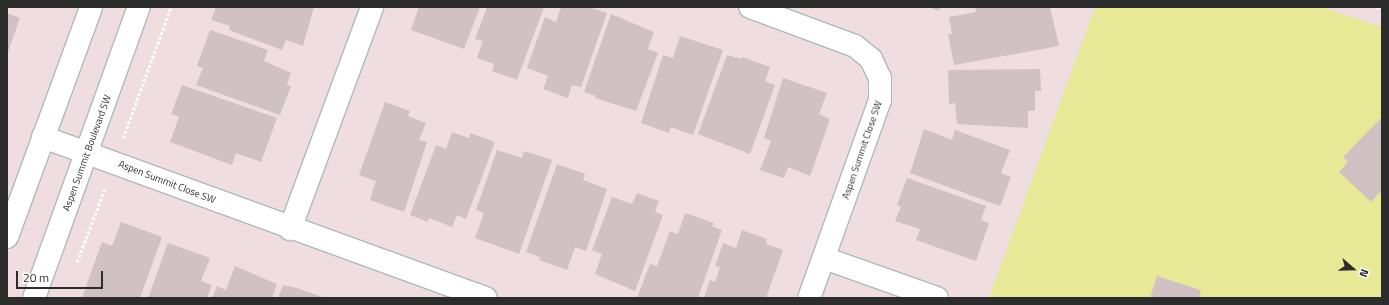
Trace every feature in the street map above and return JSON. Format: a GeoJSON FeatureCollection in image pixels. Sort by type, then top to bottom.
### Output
{"type":"FeatureCollection","features":[{"type":"Feature","properties":{"kind":"street"},"geometry":{"type":"LineString","coordinates":[[7,237],[90,7]]}},
{"type":"Feature","properties":{"kind":"street","name":"Aspen Summit Boulevard SW"},"geometry":{"type":"LineString","coordinates":[[34,298],[139,7]]}},
{"type":"Feature","properties":{"kind":"street"},"geometry":{"type":"LineString","coordinates":[[290,228],[372,7]]}},
{"type":"Feature","properties":{"kind":"street","name":"Aspen Summit Close SW"},"geometry":{"type":"LineString","coordinates":[[750,7],[855,46],[871,59],[880,78],[880,100],[809,298]]}},
{"type":"Feature","properties":{"kind":"street","name":"Aspen Summit Close SW"},"geometry":{"type":"LineString","coordinates":[[43,137],[486,298]]}},
{"type":"Feature","properties":{"kind":"street"},"geometry":{"type":"LineString","coordinates":[[824,258],[937,298]]}},
{"type":"Feature","properties":{"kind":"path"},"geometry":{"type":"LineString","coordinates":[[1377,7],[1382,9]]}},
{"type":"Feature","properties":{"kind":"green space"},"geometry":{"type":"Polygon","coordinates":[[[1095,7],[1321,7],[1382,27],[1382,298],[989,298],[1095,7]]]}},
{"type":"Feature","properties":{"kind":"building"},"geometry":{"type":"Polygon","coordinates":[[[216,7],[314,7],[303,46],[286,40],[282,50],[229,30],[230,26],[211,20],[216,7]]]}},
{"type":"Feature","properties":{"kind":"building"},"geometry":{"type":"Polygon","coordinates":[[[419,7],[480,7],[464,49],[411,30],[419,7]]]}},
{"type":"Feature","properties":{"kind":"building"},"geometry":{"type":"Polygon","coordinates":[[[487,7],[544,7],[517,80],[492,71],[494,64],[477,58],[483,41],[475,39],[487,7]]]}},
{"type":"Feature","properties":{"kind":"building"},"geometry":{"type":"Polygon","coordinates":[[[561,7],[589,7],[607,13],[581,87],[572,85],[568,98],[543,89],[548,76],[527,68],[545,17],[556,22],[561,7]]]}},
{"type":"Feature","properties":{"kind":"building"},"geometry":{"type":"Polygon","coordinates":[[[930,7],[941,7],[938,11],[930,7]]]}},
{"type":"Feature","properties":{"kind":"building"},"geometry":{"type":"Polygon","coordinates":[[[975,7],[1050,7],[1059,46],[954,65],[948,34],[952,34],[949,17],[976,12],[975,7]]]}},
{"type":"Feature","properties":{"kind":"building"},"geometry":{"type":"Polygon","coordinates":[[[7,13],[20,18],[7,55],[7,13]]]}},
{"type":"Feature","properties":{"kind":"building"},"geometry":{"type":"Polygon","coordinates":[[[611,14],[654,32],[648,49],[658,53],[636,111],[595,98],[596,96],[584,92],[611,14]]]}},
{"type":"Feature","properties":{"kind":"building"},"geometry":{"type":"Polygon","coordinates":[[[210,30],[268,50],[264,61],[291,73],[287,85],[291,86],[280,115],[196,85],[203,68],[197,66],[210,30]]]}},
{"type":"Feature","properties":{"kind":"building"},"geometry":{"type":"Polygon","coordinates":[[[680,36],[723,50],[693,135],[671,127],[669,133],[641,123],[663,55],[673,58],[680,36]]]}},
{"type":"Feature","properties":{"kind":"building"},"geometry":{"type":"Polygon","coordinates":[[[727,55],[741,59],[742,57],[770,67],[765,81],[775,85],[750,154],[698,134],[727,55]]]}},
{"type":"Feature","properties":{"kind":"building"},"geometry":{"type":"Polygon","coordinates":[[[1040,69],[1041,91],[1035,91],[1035,111],[1028,111],[1028,128],[957,124],[955,103],[949,104],[948,70],[1040,69]]]}},
{"type":"Feature","properties":{"kind":"building"},"geometry":{"type":"Polygon","coordinates":[[[783,78],[827,93],[819,114],[830,119],[810,176],[788,167],[784,178],[760,170],[771,141],[764,138],[783,78]]]}},
{"type":"Feature","properties":{"kind":"building"},"geometry":{"type":"Polygon","coordinates":[[[182,85],[277,118],[261,162],[236,153],[232,165],[170,142],[179,117],[171,114],[182,85]]]}},
{"type":"Feature","properties":{"kind":"building"},"geometry":{"type":"Polygon","coordinates":[[[385,102],[410,111],[408,116],[426,123],[419,140],[427,142],[404,212],[370,200],[376,181],[359,175],[385,102]]]}},
{"type":"Feature","properties":{"kind":"building"},"geometry":{"type":"Polygon","coordinates":[[[1382,117],[1382,194],[1380,192],[1371,202],[1339,172],[1348,162],[1343,157],[1382,117]]]}},
{"type":"Feature","properties":{"kind":"building"},"geometry":{"type":"Polygon","coordinates":[[[924,129],[952,140],[955,130],[1010,150],[1001,173],[1011,177],[1000,206],[910,173],[924,129]]]}},
{"type":"Feature","properties":{"kind":"building"},"geometry":{"type":"Polygon","coordinates":[[[452,132],[469,138],[470,133],[495,142],[466,219],[457,215],[452,227],[429,218],[428,222],[410,215],[436,145],[446,149],[452,132]]]}},
{"type":"Feature","properties":{"kind":"building"},"geometry":{"type":"Polygon","coordinates":[[[497,150],[522,158],[524,151],[552,160],[519,254],[475,238],[484,213],[476,210],[497,150]]]}},
{"type":"Feature","properties":{"kind":"building"},"geometry":{"type":"Polygon","coordinates":[[[557,164],[585,174],[583,180],[607,189],[586,251],[575,247],[567,270],[539,260],[540,257],[526,252],[557,164]]]}},
{"type":"Feature","properties":{"kind":"building"},"geometry":{"type":"Polygon","coordinates":[[[907,178],[986,206],[981,220],[989,223],[976,261],[916,240],[920,229],[895,221],[901,207],[897,205],[907,178]]]}},
{"type":"Feature","properties":{"kind":"building"},"geometry":{"type":"Polygon","coordinates":[[[637,193],[659,201],[655,212],[663,215],[635,291],[595,274],[602,254],[592,250],[612,197],[632,204],[637,193]]]}},
{"type":"Feature","properties":{"kind":"building"},"geometry":{"type":"Polygon","coordinates":[[[685,213],[714,223],[712,226],[722,230],[698,298],[637,298],[650,264],[657,266],[670,231],[678,234],[685,213]]]}},
{"type":"Feature","properties":{"kind":"building"},"geometry":{"type":"Polygon","coordinates":[[[121,222],[162,237],[140,298],[82,298],[102,242],[112,246],[121,222]]]}},
{"type":"Feature","properties":{"kind":"building"},"geometry":{"type":"Polygon","coordinates":[[[742,230],[767,239],[766,244],[783,250],[766,298],[704,298],[710,280],[715,282],[720,267],[715,266],[723,243],[736,248],[742,230]]]}},
{"type":"Feature","properties":{"kind":"building"},"geometry":{"type":"Polygon","coordinates":[[[168,243],[210,258],[201,281],[212,285],[207,298],[148,298],[168,243]]]}},
{"type":"Feature","properties":{"kind":"building"},"geometry":{"type":"Polygon","coordinates":[[[235,266],[277,284],[272,298],[212,298],[217,286],[226,290],[235,266]]]}},
{"type":"Feature","properties":{"kind":"building"},"geometry":{"type":"Polygon","coordinates":[[[1157,276],[1201,290],[1199,298],[1150,298],[1157,276]]]}},
{"type":"Feature","properties":{"kind":"building"},"geometry":{"type":"Polygon","coordinates":[[[283,285],[297,288],[325,298],[278,298],[283,285]]]}}]}
